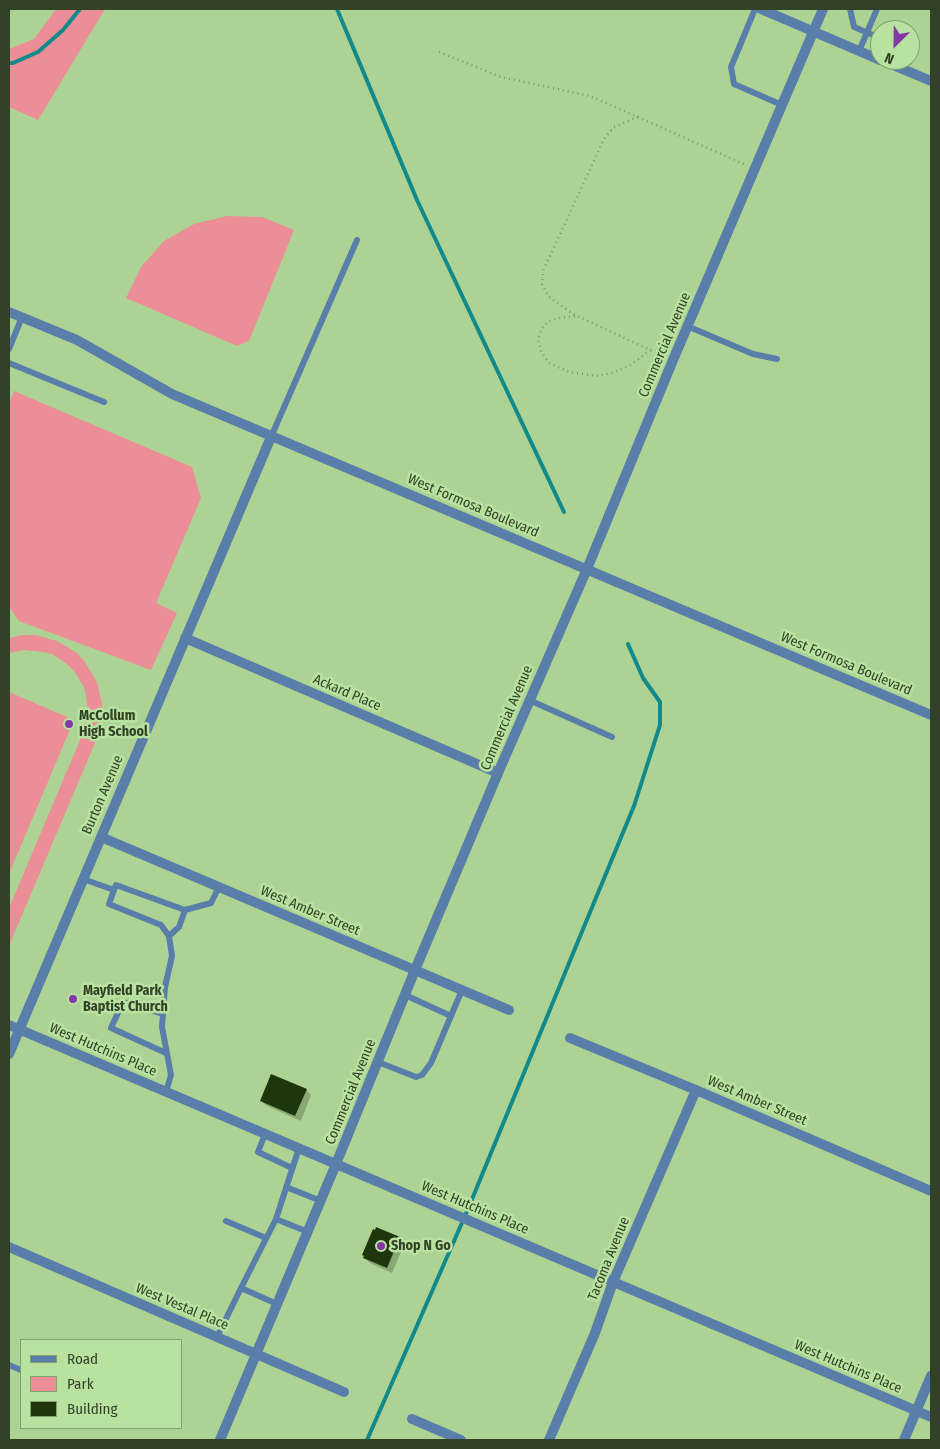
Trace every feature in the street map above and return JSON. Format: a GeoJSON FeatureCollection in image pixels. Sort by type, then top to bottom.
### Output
{"type":"FeatureCollection","features":[{"type":"Feature","properties":{"kind":"street"},"geometry":{"type":"LineString","coordinates":[[761,9],[870,56]]}},
{"type":"Feature","properties":{"kind":"street","name":"Commercial Avenue"},"geometry":{"type":"LineString","coordinates":[[220,1440],[498,773],[587,568],[687,326],[823,9]]}},
{"type":"Feature","properties":{"kind":"street"},"geometry":{"type":"LineString","coordinates":[[910,70],[931,81]]}},
{"type":"Feature","properties":{"kind":"street","name":"West Formosa Boulevard"},"geometry":{"type":"LineString","coordinates":[[9,312],[78,340],[172,394],[931,715]]}},
{"type":"Feature","properties":{"kind":"street","name":"Burton Avenue"},"geometry":{"type":"LineString","coordinates":[[9,1054],[271,437]]}},
{"type":"Feature","properties":{"kind":"street","name":"Ackard Place"},"geometry":{"type":"LineString","coordinates":[[185,638],[498,773]]}},
{"type":"Feature","properties":{"kind":"street","name":"West Amber Street"},"geometry":{"type":"LineString","coordinates":[[101,837],[509,1010]]}},
{"type":"Feature","properties":{"kind":"street","name":"West Hutchins Place"},"geometry":{"type":"LineString","coordinates":[[9,1025],[931,1417]]}},
{"type":"Feature","properties":{"kind":"street","name":"West Amber Street"},"geometry":{"type":"LineString","coordinates":[[570,1038],[931,1191]]}},
{"type":"Feature","properties":{"kind":"street","name":"Tacoma Avenue"},"geometry":{"type":"LineString","coordinates":[[549,1440],[595,1332],[613,1282],[696,1090]]}},
{"type":"Feature","properties":{"kind":"street","name":"West Vestal Place"},"geometry":{"type":"LineString","coordinates":[[9,1247],[344,1392]]}},
{"type":"Feature","properties":{"kind":"street"},"geometry":{"type":"LineString","coordinates":[[904,1440],[931,1376]]}},
{"type":"Feature","properties":{"kind":"street"},"geometry":{"type":"LineString","coordinates":[[412,1419],[461,1440]]}},
{"type":"Feature","properties":{"kind":"lane"},"geometry":{"type":"LineString","coordinates":[[755,9],[731,67],[734,84],[782,105]]}},
{"type":"Feature","properties":{"kind":"lane"},"geometry":{"type":"LineString","coordinates":[[852,9],[854,27],[870,34]]}},
{"type":"Feature","properties":{"kind":"lane"},"geometry":{"type":"LineString","coordinates":[[859,51],[874,11]]}},
{"type":"Feature","properties":{"kind":"lane"},"geometry":{"type":"LineString","coordinates":[[271,437],[357,240]]}},
{"type":"Feature","properties":{"kind":"lane"},"geometry":{"type":"LineString","coordinates":[[9,349],[22,317]]}},
{"type":"Feature","properties":{"kind":"lane"},"geometry":{"type":"LineString","coordinates":[[687,326],[753,354],[777,359]]}},
{"type":"Feature","properties":{"kind":"lane"},"geometry":{"type":"LineString","coordinates":[[9,363],[104,402]]}},
{"type":"Feature","properties":{"kind":"lane"},"geometry":{"type":"LineString","coordinates":[[529,700],[612,737]]}},
{"type":"Feature","properties":{"kind":"lane"},"geometry":{"type":"LineString","coordinates":[[82,879],[114,890]]}},
{"type":"Feature","properties":{"kind":"lane"},"geometry":{"type":"LineString","coordinates":[[166,1092],[170,1075],[162,1027],[165,987],[172,956],[169,936],[161,925],[109,904],[116,885],[185,910],[211,903],[219,887]]}},
{"type":"Feature","properties":{"kind":"lane"},"geometry":{"type":"LineString","coordinates":[[169,936],[179,928],[185,910]]}},
{"type":"Feature","properties":{"kind":"lane"},"geometry":{"type":"LineString","coordinates":[[378,1062],[416,1077],[422,1076],[431,1063],[462,990]]}},
{"type":"Feature","properties":{"kind":"lane"},"geometry":{"type":"LineString","coordinates":[[405,995],[451,1016]]}},
{"type":"Feature","properties":{"kind":"lane"},"geometry":{"type":"LineString","coordinates":[[163,1014],[123,1002],[111,1028],[166,1053]]}},
{"type":"Feature","properties":{"kind":"lane"},"geometry":{"type":"LineString","coordinates":[[265,1134],[258,1152],[292,1168]]}},
{"type":"Feature","properties":{"kind":"lane"},"geometry":{"type":"LineString","coordinates":[[217,1337],[276,1220],[299,1148]]}},
{"type":"Feature","properties":{"kind":"lane"},"geometry":{"type":"LineString","coordinates":[[286,1187],[321,1201]]}},
{"type":"Feature","properties":{"kind":"lane"},"geometry":{"type":"LineString","coordinates":[[276,1220],[308,1232]]}},
{"type":"Feature","properties":{"kind":"lane"},"geometry":{"type":"LineString","coordinates":[[226,1221],[266,1238]]}},
{"type":"Feature","properties":{"kind":"lane"},"geometry":{"type":"LineString","coordinates":[[241,1288],[277,1304]]}},
{"type":"Feature","properties":{"kind":"path"},"geometry":{"type":"LineString","coordinates":[[439,52],[501,77],[590,96],[754,168]]}},
{"type":"Feature","properties":{"kind":"path"},"geometry":{"type":"LineString","coordinates":[[638,117],[614,127],[604,139],[543,270],[542,284],[548,296],[577,316],[673,360]]}},
{"type":"Feature","properties":{"kind":"path"},"geometry":{"type":"LineString","coordinates":[[577,316],[548,321],[542,328],[538,339],[541,351],[549,363],[569,372],[599,376],[615,372],[631,364],[650,350]]}},
{"type":"Feature","properties":{"kind":"green space"},"geometry":{"type":"Polygon","coordinates":[[[56,9],[105,9],[38,120],[9,107],[9,49],[34,39],[56,9]]]}},
{"type":"Feature","properties":{"kind":"green space"},"geometry":{"type":"Polygon","coordinates":[[[227,216],[262,217],[294,230],[249,341],[237,346],[126,298],[141,267],[164,241],[194,224],[227,216]]]}},
{"type":"Feature","properties":{"kind":"green space"},"geometry":{"type":"Polygon","coordinates":[[[14,391],[192,467],[201,498],[156,603],[177,613],[151,670],[19,621],[9,607],[9,404],[14,391]]]}},
{"type":"Feature","properties":{"kind":"green space"},"geometry":{"type":"Polygon","coordinates":[[[35,635],[57,641],[77,653],[97,682],[102,704],[102,716],[97,738],[9,946],[9,908],[83,733],[88,714],[84,687],[67,664],[52,654],[43,652],[24,650],[9,653],[9,638],[35,635]]]}},
{"type":"Feature","properties":{"kind":"green space"},"geometry":{"type":"Polygon","coordinates":[[[9,692],[74,720],[9,874],[9,692]]]}},
{"type":"Feature","properties":{"kind":"building"},"geometry":{"type":"Polygon","coordinates":[[[271,1074],[307,1089],[295,1116],[260,1101],[271,1074]]]}},
{"type":"Feature","properties":{"kind":"building","name":"Shop N Go"},"geometry":{"type":"Polygon","coordinates":[[[376,1227],[400,1237],[387,1268],[363,1258],[364,1256],[362,1255],[373,1229],[375,1230],[376,1227]]]}},
{"type":"Feature","properties":{"kind":"waterway"},"geometry":{"type":"LineString","coordinates":[[9,63],[38,52],[63,30],[80,9]]}},
{"type":"Feature","properties":{"kind":"waterway"},"geometry":{"type":"LineString","coordinates":[[337,9],[417,200],[564,512]]}},
{"type":"Feature","properties":{"kind":"waterway"},"geometry":{"type":"LineString","coordinates":[[367,1440],[468,1209],[634,806],[660,725],[660,702],[643,678],[628,644]]}},
{"type":"Feature","properties":{"kind":"place","name":"McCollum High School"},"geometry":{"type":"Point","coordinates":[69,724]}},
{"type":"Feature","properties":{"kind":"place","name":"Mayfield Park Baptist Church"},"geometry":{"type":"Point","coordinates":[73,999]}},
{"type":"Feature","properties":{"kind":"place","name":"Shop N Go"},"geometry":{"type":"Point","coordinates":[381,1246]}}]}
